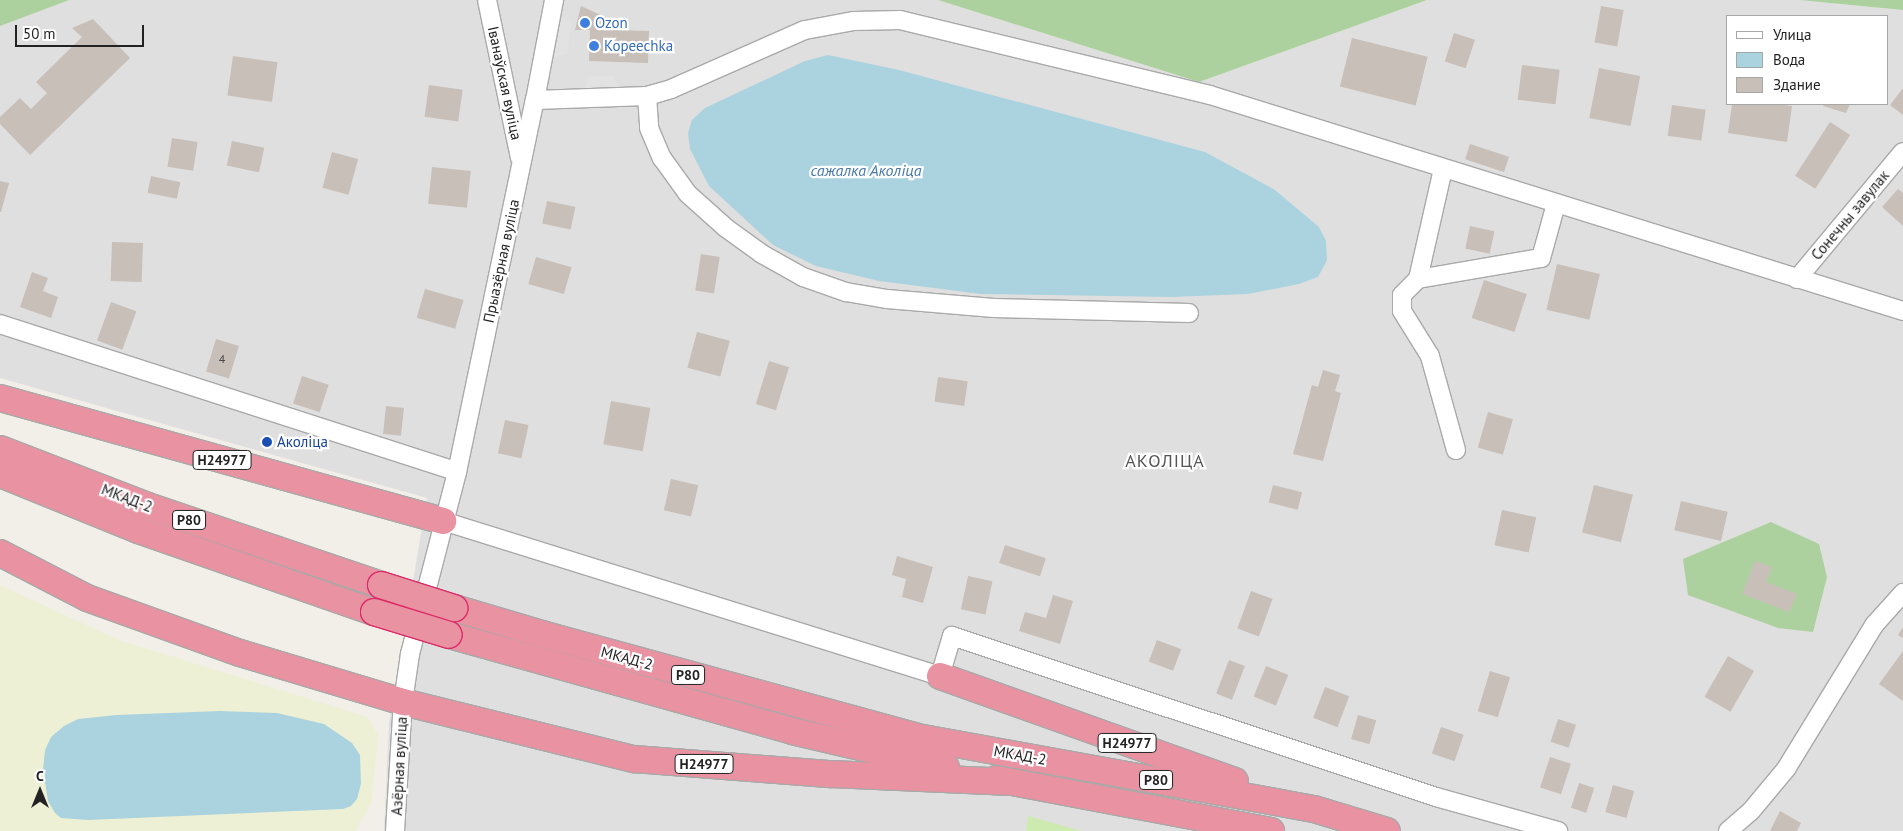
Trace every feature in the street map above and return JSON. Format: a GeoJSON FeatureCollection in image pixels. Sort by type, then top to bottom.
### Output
{"type":"FeatureCollection","features":[{"type":"Feature","properties":{"kind":"highway","name":"Н24977"},"geometry":{"type":"LineString","coordinates":[[0,398],[443,521]]}},
{"type":"Feature","properties":{"kind":"highway","name":"МКАД-2"},"geometry":{"type":"LineString","coordinates":[[0,449],[148,506],[381,585],[552,637],[923,738],[1314,809],[1387,831]]}},
{"type":"Feature","properties":{"kind":"highway","name":"Р80"},"geometry":{"type":"LineString","coordinates":[[0,474],[138,530],[374,612],[449,635],[792,731],[1012,782],[1271,831]]}},
{"type":"Feature","properties":{"kind":"highway","name":"Н24977"},"geometry":{"type":"LineString","coordinates":[[0,553],[87,598],[240,653],[403,702],[634,759],[831,774],[1012,782]]}},
{"type":"Feature","properties":{"kind":"highway","name":"Н24977"},"geometry":{"type":"LineString","coordinates":[[940,676],[1314,809]]}},
{"type":"Feature","properties":{"kind":"street","name":"Іванаўская вуліца"},"geometry":{"type":"LineString","coordinates":[[487,0],[522,166]]}},
{"type":"Feature","properties":{"kind":"street","name":"Прыазёрная вуліца"},"geometry":{"type":"LineString","coordinates":[[443,521],[457,472],[536,100],[554,0]]}},
{"type":"Feature","properties":{"kind":"street"},"geometry":{"type":"LineString","coordinates":[[536,100],[646,96],[671,89],[805,30],[854,20],[900,20],[1210,95],[1443,170],[1903,312]]}},
{"type":"Feature","properties":{"kind":"street"},"geometry":{"type":"LineString","coordinates":[[646,96],[649,128],[662,158],[688,194],[726,228],[762,254],[803,277],[846,292],[887,299],[994,308],[1189,313]]}},
{"type":"Feature","properties":{"kind":"street","name":"Сонечны завулак"},"geometry":{"type":"LineString","coordinates":[[1797,279],[1903,152]]}},
{"type":"Feature","properties":{"kind":"street"},"geometry":{"type":"LineString","coordinates":[[1443,170],[1418,279],[1402,295],[1402,311],[1430,356],[1456,450]]}},
{"type":"Feature","properties":{"kind":"street"},"geometry":{"type":"LineString","coordinates":[[1418,279],[1541,258],[1556,204]]}},
{"type":"Feature","properties":{"kind":"street"},"geometry":{"type":"LineString","coordinates":[[0,324],[457,472]]}},
{"type":"Feature","properties":{"kind":"street","name":"Н24977"},"geometry":{"type":"LineString","coordinates":[[443,521],[940,676]]}},
{"type":"Feature","properties":{"kind":"street","name":"Азёрная вуліца"},"geometry":{"type":"LineString","coordinates":[[396,831],[403,702],[410,654],[443,521]]}},
{"type":"Feature","properties":{"kind":"street"},"geometry":{"type":"LineString","coordinates":[[1728,831],[1751,811],[1786,769],[1875,624],[1903,593]]}},
{"type":"Feature","properties":{"kind":"street"},"geometry":{"type":"LineString","coordinates":[[940,676],[952,636],[1436,797],[1558,831]]}},
{"type":"Feature","properties":{"kind":"shaded area"},"geometry":{"type":"Polygon","coordinates":[[[0,0],[938,0],[1199,82],[1427,0],[1799,0],[1903,10],[1903,831],[384,831],[389,723],[427,498],[0,378],[0,0]]]}},
{"type":"Feature","properties":{"kind":"shaded area"},"geometry":{"type":"Polygon","coordinates":[[[558,13],[571,23],[568,54],[551,58],[558,13]]]}},
{"type":"Feature","properties":{"kind":"shaded area"},"geometry":{"type":"Polygon","coordinates":[[[588,76],[613,76],[620,90],[585,91],[588,76]]]}},
{"type":"Feature","properties":{"kind":"green space"},"geometry":{"type":"Polygon","coordinates":[[[0,0],[69,0],[0,26],[0,0]]]}},
{"type":"Feature","properties":{"kind":"green space"},"geometry":{"type":"Polygon","coordinates":[[[938,0],[1427,0],[1199,82],[938,0]]]}},
{"type":"Feature","properties":{"kind":"green space"},"geometry":{"type":"Polygon","coordinates":[[[1799,0],[1903,0],[1903,10],[1799,0]]]}},
{"type":"Feature","properties":{"kind":"green space"},"geometry":{"type":"Polygon","coordinates":[[[1771,522],[1819,544],[1827,577],[1813,632],[1778,628],[1688,595],[1683,559],[1771,522]]]}},
{"type":"Feature","properties":{"kind":"green space"},"geometry":{"type":"Polygon","coordinates":[[[0,585],[119,640],[368,717],[378,735],[372,801],[356,831],[0,831],[0,585]]]}},
{"type":"Feature","properties":{"kind":"green space"},"geometry":{"type":"Polygon","coordinates":[[[1028,816],[1082,831],[1026,831],[1028,816]]]}},
{"type":"Feature","properties":{"kind":"water","name":"сажалка Аколіца"},"geometry":{"type":"Polygon","coordinates":[[[828,55],[899,70],[1205,152],[1275,190],[1319,227],[1326,241],[1327,260],[1318,277],[1299,284],[1248,294],[1172,297],[981,294],[879,281],[816,266],[773,245],[709,186],[690,149],[688,133],[692,120],[705,108],[805,61],[828,55]]]}},
{"type":"Feature","properties":{"kind":"water"},"geometry":{"type":"Polygon","coordinates":[[[220,711],[277,713],[324,724],[352,743],[360,755],[361,784],[357,799],[351,806],[343,809],[88,820],[61,818],[55,813],[48,801],[43,770],[45,750],[51,737],[64,726],[78,719],[117,715],[220,711]]]}},
{"type":"Feature","properties":{"kind":"building"},"geometry":{"type":"Polygon","coordinates":[[[581,6],[614,21],[614,30],[649,31],[648,63],[589,61],[590,30],[575,30],[581,6]]]}},
{"type":"Feature","properties":{"kind":"building"},"geometry":{"type":"Polygon","coordinates":[[[1601,6],[1624,10],[1617,46],[1595,42],[1601,6]]]}},
{"type":"Feature","properties":{"kind":"building"},"geometry":{"type":"Polygon","coordinates":[[[93,19],[130,58],[30,155],[0,124],[0,117],[20,98],[31,109],[47,93],[36,82],[82,37],[72,28],[93,19]]]}},
{"type":"Feature","properties":{"kind":"building"},"geometry":{"type":"Polygon","coordinates":[[[1454,33],[1475,40],[1466,68],[1445,62],[1454,33]]]}},
{"type":"Feature","properties":{"kind":"building"},"geometry":{"type":"Polygon","coordinates":[[[1352,38],[1428,57],[1416,105],[1340,87],[1352,38]]]}},
{"type":"Feature","properties":{"kind":"building"},"geometry":{"type":"Polygon","coordinates":[[[233,56],[278,62],[272,102],[227,96],[233,56]]]}},
{"type":"Feature","properties":{"kind":"building"},"geometry":{"type":"Polygon","coordinates":[[[1522,65],[1560,70],[1555,104],[1518,100],[1522,65]]]}},
{"type":"Feature","properties":{"kind":"building"},"geometry":{"type":"Polygon","coordinates":[[[1599,68],[1640,76],[1630,126],[1589,118],[1599,68]]]}},
{"type":"Feature","properties":{"kind":"building"},"geometry":{"type":"Polygon","coordinates":[[[429,85],[463,90],[458,121],[425,117],[429,85]]]}},
{"type":"Feature","properties":{"kind":"building"},"geometry":{"type":"Polygon","coordinates":[[[1903,88],[1903,115],[1890,105],[1903,88]]]}},
{"type":"Feature","properties":{"kind":"building"},"geometry":{"type":"Polygon","coordinates":[[[1672,105],[1706,110],[1701,140],[1668,136],[1672,105]]]}},
{"type":"Feature","properties":{"kind":"building"},"geometry":{"type":"Polygon","coordinates":[[[1732,105],[1792,106],[1787,142],[1728,133],[1732,105]]]}},
{"type":"Feature","properties":{"kind":"building"},"geometry":{"type":"Polygon","coordinates":[[[1824,105],[1850,105],[1846,113],[1824,105]]]}},
{"type":"Feature","properties":{"kind":"building"},"geometry":{"type":"Polygon","coordinates":[[[1830,122],[1850,135],[1815,189],[1795,176],[1830,122]]]}},
{"type":"Feature","properties":{"kind":"building"},"geometry":{"type":"Polygon","coordinates":[[[172,138],[198,142],[193,171],[167,167],[172,138]]]}},
{"type":"Feature","properties":{"kind":"building"},"geometry":{"type":"Polygon","coordinates":[[[232,141],[264,148],[259,172],[227,165],[232,141]]]}},
{"type":"Feature","properties":{"kind":"building"},"geometry":{"type":"Polygon","coordinates":[[[1470,144],[1509,157],[1504,172],[1465,159],[1470,144]]]}},
{"type":"Feature","properties":{"kind":"building"},"geometry":{"type":"Polygon","coordinates":[[[332,152],[358,159],[349,195],[322,188],[332,152]]]}},
{"type":"Feature","properties":{"kind":"building"},"geometry":{"type":"Polygon","coordinates":[[[432,167],[471,171],[467,208],[428,204],[432,167]]]}},
{"type":"Feature","properties":{"kind":"building"},"geometry":{"type":"Polygon","coordinates":[[[151,176],[180,182],[177,199],[147,193],[151,176]]]}},
{"type":"Feature","properties":{"kind":"building"},"geometry":{"type":"Polygon","coordinates":[[[0,181],[9,183],[1,212],[0,212],[0,181]]]}},
{"type":"Feature","properties":{"kind":"building"},"geometry":{"type":"Polygon","coordinates":[[[1898,189],[1903,193],[1903,226],[1882,207],[1898,189]]]}},
{"type":"Feature","properties":{"kind":"building"},"geometry":{"type":"Polygon","coordinates":[[[547,201],[575,207],[571,230],[542,223],[547,201]]]}},
{"type":"Feature","properties":{"kind":"building"},"geometry":{"type":"Polygon","coordinates":[[[1470,226],[1494,231],[1490,254],[1465,248],[1470,226]]]}},
{"type":"Feature","properties":{"kind":"building"},"geometry":{"type":"Polygon","coordinates":[[[112,242],[143,243],[142,282],[111,281],[112,242]]]}},
{"type":"Feature","properties":{"kind":"building"},"geometry":{"type":"Polygon","coordinates":[[[701,254],[720,257],[714,294],[695,291],[701,254]]]}},
{"type":"Feature","properties":{"kind":"building"},"geometry":{"type":"Polygon","coordinates":[[[536,257],[572,267],[564,294],[528,284],[536,257]]]}},
{"type":"Feature","properties":{"kind":"building"},"geometry":{"type":"Polygon","coordinates":[[[1557,264],[1600,274],[1589,320],[1546,310],[1557,264]]]}},
{"type":"Feature","properties":{"kind":"building"},"geometry":{"type":"Polygon","coordinates":[[[32,272],[48,278],[43,291],[58,297],[51,318],[20,307],[32,272]]]}},
{"type":"Feature","properties":{"kind":"building"},"geometry":{"type":"Polygon","coordinates":[[[1484,280],[1527,294],[1514,332],[1472,318],[1484,280]]]}},
{"type":"Feature","properties":{"kind":"building"},"geometry":{"type":"Polygon","coordinates":[[[425,289],[463,300],[455,329],[417,318],[425,289]]]}},
{"type":"Feature","properties":{"kind":"building"},"geometry":{"type":"Polygon","coordinates":[[[111,302],[136,311],[122,350],[97,341],[111,302]]]}},
{"type":"Feature","properties":{"kind":"building"},"geometry":{"type":"Polygon","coordinates":[[[697,332],[730,341],[720,377],[687,368],[697,332]]]}},
{"type":"Feature","properties":{"kind":"building"},"geometry":{"type":"Polygon","coordinates":[[[216,339],[239,346],[229,379],[206,372],[216,339]]]}},
{"type":"Feature","properties":{"kind":"building"},"geometry":{"type":"Polygon","coordinates":[[[769,361],[789,367],[776,410],[756,404],[769,361]]]}},
{"type":"Feature","properties":{"kind":"building"},"geometry":{"type":"Polygon","coordinates":[[[1323,370],[1340,375],[1335,391],[1341,393],[1323,461],[1293,454],[1312,385],[1318,387],[1323,370]]]}},
{"type":"Feature","properties":{"kind":"building"},"geometry":{"type":"Polygon","coordinates":[[[302,376],[329,385],[320,412],[293,404],[302,376]]]}},
{"type":"Feature","properties":{"kind":"building"},"geometry":{"type":"Polygon","coordinates":[[[938,377],[968,381],[964,406],[935,402],[938,377]]]}},
{"type":"Feature","properties":{"kind":"building"},"geometry":{"type":"Polygon","coordinates":[[[611,401],[650,408],[643,451],[603,444],[611,401]]]}},
{"type":"Feature","properties":{"kind":"building"},"geometry":{"type":"Polygon","coordinates":[[[386,406],[404,408],[401,436],[383,434],[386,406]]]}},
{"type":"Feature","properties":{"kind":"building"},"geometry":{"type":"Polygon","coordinates":[[[1488,412],[1513,419],[1503,455],[1478,448],[1488,412]]]}},
{"type":"Feature","properties":{"kind":"building"},"geometry":{"type":"Polygon","coordinates":[[[505,420],[528,425],[521,458],[498,453],[505,420]]]}},
{"type":"Feature","properties":{"kind":"building"},"geometry":{"type":"Polygon","coordinates":[[[671,479],[698,485],[691,516],[664,510],[671,479]]]}},
{"type":"Feature","properties":{"kind":"building"},"geometry":{"type":"Polygon","coordinates":[[[1273,485],[1302,492],[1298,510],[1269,502],[1273,485]]]}},
{"type":"Feature","properties":{"kind":"building"},"geometry":{"type":"Polygon","coordinates":[[[1594,485],[1633,495],[1621,542],[1582,533],[1594,485]]]}},
{"type":"Feature","properties":{"kind":"building"},"geometry":{"type":"Polygon","coordinates":[[[1681,501],[1728,512],[1721,541],[1674,530],[1681,501]]]}},
{"type":"Feature","properties":{"kind":"building"},"geometry":{"type":"Polygon","coordinates":[[[1502,510],[1536,517],[1529,552],[1495,545],[1502,510]]]}},
{"type":"Feature","properties":{"kind":"building"},"geometry":{"type":"Polygon","coordinates":[[[1005,545],[1046,558],[1040,576],[999,563],[1005,545]]]}},
{"type":"Feature","properties":{"kind":"building"},"geometry":{"type":"Polygon","coordinates":[[[897,556],[933,567],[923,603],[902,597],[906,579],[892,575],[897,556]]]}},
{"type":"Feature","properties":{"kind":"building"},"geometry":{"type":"Polygon","coordinates":[[[1755,561],[1772,567],[1766,582],[1797,594],[1789,612],[1742,594],[1755,561]]]}},
{"type":"Feature","properties":{"kind":"building"},"geometry":{"type":"Polygon","coordinates":[[[968,576],[992,581],[985,614],[961,609],[968,576]]]}},
{"type":"Feature","properties":{"kind":"building"},"geometry":{"type":"Polygon","coordinates":[[[1251,591],[1273,599],[1259,636],[1237,629],[1251,591]]]}},
{"type":"Feature","properties":{"kind":"building"},"geometry":{"type":"Polygon","coordinates":[[[1053,595],[1073,601],[1060,644],[1019,631],[1025,612],[1046,618],[1053,595]]]}},
{"type":"Feature","properties":{"kind":"building"},"geometry":{"type":"Polygon","coordinates":[[[1903,627],[1903,638],[1898,635],[1903,627]]]}},
{"type":"Feature","properties":{"kind":"building"},"geometry":{"type":"Polygon","coordinates":[[[1157,640],[1181,649],[1173,671],[1149,661],[1157,640]]]}},
{"type":"Feature","properties":{"kind":"building"},"geometry":{"type":"Polygon","coordinates":[[[1903,651],[1903,701],[1879,684],[1903,651]]]}},
{"type":"Feature","properties":{"kind":"building"},"geometry":{"type":"Polygon","coordinates":[[[1728,656],[1754,671],[1730,712],[1704,697],[1728,656]]]}},
{"type":"Feature","properties":{"kind":"building"},"geometry":{"type":"Polygon","coordinates":[[[1229,660],[1245,666],[1232,700],[1216,694],[1229,660]]]}},
{"type":"Feature","properties":{"kind":"building"},"geometry":{"type":"Polygon","coordinates":[[[1266,666],[1288,675],[1276,706],[1254,697],[1266,666]]]}},
{"type":"Feature","properties":{"kind":"building"},"geometry":{"type":"Polygon","coordinates":[[[1490,671],[1510,677],[1498,717],[1478,711],[1490,671]]]}},
{"type":"Feature","properties":{"kind":"building"},"geometry":{"type":"Polygon","coordinates":[[[1325,687],[1349,696],[1337,727],[1313,718],[1325,687]]]}},
{"type":"Feature","properties":{"kind":"building"},"geometry":{"type":"Polygon","coordinates":[[[1358,715],[1376,720],[1369,744],[1351,739],[1358,715]]]}},
{"type":"Feature","properties":{"kind":"building"},"geometry":{"type":"Polygon","coordinates":[[[1558,719],[1576,725],[1569,748],[1551,742],[1558,719]]]}},
{"type":"Feature","properties":{"kind":"building"},"geometry":{"type":"Polygon","coordinates":[[[1441,727],[1464,735],[1455,761],[1432,753],[1441,727]]]}},
{"type":"Feature","properties":{"kind":"building"},"geometry":{"type":"Polygon","coordinates":[[[1550,757],[1571,764],[1561,794],[1540,787],[1550,757]]]}},
{"type":"Feature","properties":{"kind":"building"},"geometry":{"type":"Polygon","coordinates":[[[1579,783],[1594,788],[1586,813],[1571,808],[1579,783]]]}},
{"type":"Feature","properties":{"kind":"building"},"geometry":{"type":"Polygon","coordinates":[[[1613,785],[1634,791],[1626,818],[1605,812],[1613,785]]]}},
{"type":"Feature","properties":{"kind":"building"},"geometry":{"type":"Polygon","coordinates":[[[1780,811],[1801,823],[1797,831],[1770,831],[1780,811]]]}},
{"type":"Feature","properties":{"kind":"place","name":"Ozon"},"geometry":{"type":"Point","coordinates":[585,23]}},
{"type":"Feature","properties":{"kind":"place","name":"Kopeechka"},"geometry":{"type":"Point","coordinates":[594,46]}},
{"type":"Feature","properties":{"kind":"place","name":"Аколіца"},"geometry":{"type":"Point","coordinates":[267,442]}},
{"type":"Feature","properties":{"kind":"district","name":"АКОЛІЦА"},"geometry":{"type":"Point","coordinates":[1165,461]}}]}
